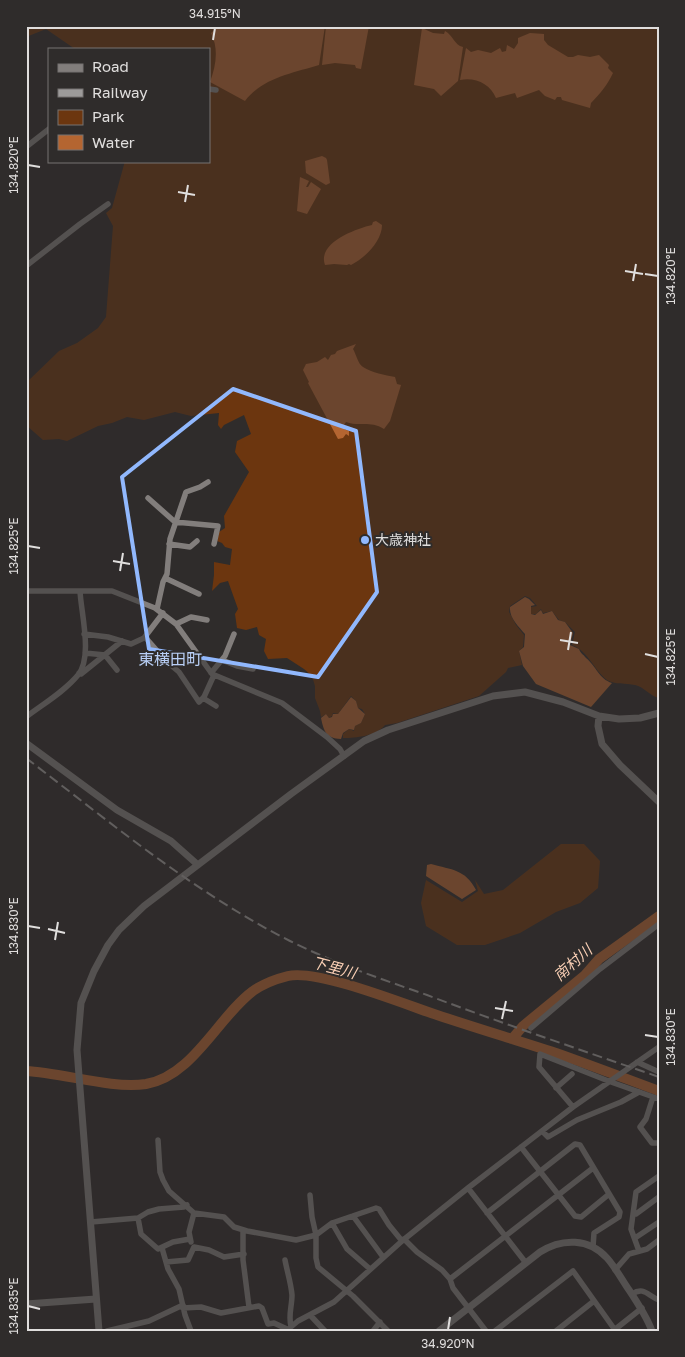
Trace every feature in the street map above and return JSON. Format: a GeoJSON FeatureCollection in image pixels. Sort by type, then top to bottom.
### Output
{"type":"FeatureCollection","features":[{"type":"Feature","properties":{"kind":"street"},"geometry":{"type":"LineString","coordinates":[[210,89],[216,90]]}},
{"type":"Feature","properties":{"kind":"street"},"geometry":{"type":"LineString","coordinates":[[26,147],[48,130]]}},
{"type":"Feature","properties":{"kind":"street"},"geometry":{"type":"LineString","coordinates":[[26,266],[108,204]]}},
{"type":"Feature","properties":{"kind":"street"},"geometry":{"type":"LineString","coordinates":[[157,609],[162,582],[165,578],[169,544],[186,492],[208,482]]}},
{"type":"Feature","properties":{"kind":"street"},"geometry":{"type":"LineString","coordinates":[[148,498],[175,522],[218,526],[214,544]]}},
{"type":"Feature","properties":{"kind":"street"},"geometry":{"type":"LineString","coordinates":[[169,544],[190,547],[197,541]]}},
{"type":"Feature","properties":{"kind":"street"},"geometry":{"type":"LineString","coordinates":[[165,578],[199,594]]}},
{"type":"Feature","properties":{"kind":"street"},"geometry":{"type":"LineString","coordinates":[[26,591],[112,591],[157,609],[176,624],[213,674],[282,703],[328,737],[344,756]]}},
{"type":"Feature","properties":{"kind":"street"},"geometry":{"type":"LineString","coordinates":[[79,674],[85,653],[80,591]]}},
{"type":"Feature","properties":{"kind":"street"},"geometry":{"type":"LineString","coordinates":[[84,634],[131,644],[145,637],[163,613]]}},
{"type":"Feature","properties":{"kind":"street"},"geometry":{"type":"LineString","coordinates":[[176,624],[191,618],[207,620]]}},
{"type":"Feature","properties":{"kind":"street"},"geometry":{"type":"LineString","coordinates":[[145,637],[186,681],[199,702],[203,698],[234,634]]}},
{"type":"Feature","properties":{"kind":"street"},"geometry":{"type":"LineString","coordinates":[[26,717],[122,642]]}},
{"type":"Feature","properties":{"kind":"street"},"geometry":{"type":"LineString","coordinates":[[85,653],[105,655],[118,670]]}},
{"type":"Feature","properties":{"kind":"street"},"geometry":{"type":"LineString","coordinates":[[222,660],[237,666],[253,669]]}},
{"type":"Feature","properties":{"kind":"street"},"geometry":{"type":"LineString","coordinates":[[99,1331],[77,1050],[81,1003],[94,971],[119,930],[144,906],[291,794],[364,741],[388,730],[493,696],[525,692],[563,702],[599,716],[633,719],[659,713]]}},
{"type":"Feature","properties":{"kind":"street"},"geometry":{"type":"LineString","coordinates":[[203,698],[216,706]]}},
{"type":"Feature","properties":{"kind":"street"},"geometry":{"type":"LineString","coordinates":[[599,716],[598,726],[602,744],[620,765],[659,802]]}},
{"type":"Feature","properties":{"kind":"street"},"geometry":{"type":"LineString","coordinates":[[26,743],[117,810],[171,841],[198,865]]}},
{"type":"Feature","properties":{"kind":"street"},"geometry":{"type":"LineString","coordinates":[[531,1028],[600,969],[659,924]]}},
{"type":"Feature","properties":{"kind":"street"},"geometry":{"type":"LineString","coordinates":[[288,1329],[334,1302],[347,1292],[370,1268],[468,1188],[573,1107],[659,1047]]}},
{"type":"Feature","properties":{"kind":"street"},"geometry":{"type":"LineString","coordinates":[[573,1107],[539,1067],[540,1054],[656,1098],[640,1128],[652,1143],[659,1143]]}},
{"type":"Feature","properties":{"kind":"street"},"geometry":{"type":"LineString","coordinates":[[637,1062],[659,1072]]}},
{"type":"Feature","properties":{"kind":"street"},"geometry":{"type":"LineString","coordinates":[[556,1088],[572,1074]]}},
{"type":"Feature","properties":{"kind":"street"},"geometry":{"type":"LineString","coordinates":[[542,1131],[548,1136],[577,1120],[621,1102],[639,1092]]}},
{"type":"Feature","properties":{"kind":"street"},"geometry":{"type":"LineString","coordinates":[[158,1140],[160,1172],[169,1191],[194,1213],[224,1217],[234,1227],[243,1230],[296,1240],[316,1235],[332,1223],[376,1208],[378,1209],[388,1225],[403,1240],[442,1270],[450,1279],[453,1288],[486,1331]]}},
{"type":"Feature","properties":{"kind":"street"},"geometry":{"type":"LineString","coordinates":[[487,1213],[575,1144],[580,1146],[620,1212],[619,1217],[594,1233],[593,1247]]}},
{"type":"Feature","properties":{"kind":"street"},"geometry":{"type":"LineString","coordinates":[[521,1147],[575,1216],[581,1217],[609,1194]]}},
{"type":"Feature","properties":{"kind":"street"},"geometry":{"type":"LineString","coordinates":[[450,1279],[594,1168]]}},
{"type":"Feature","properties":{"kind":"street"},"geometry":{"type":"LineString","coordinates":[[639,1251],[631,1229],[636,1192],[659,1176]]}},
{"type":"Feature","properties":{"kind":"street"},"geometry":{"type":"LineString","coordinates":[[468,1188],[526,1263]]}},
{"type":"Feature","properties":{"kind":"street"},"geometry":{"type":"LineString","coordinates":[[310,1195],[316,1235],[318,1267],[388,1331]]}},
{"type":"Feature","properties":{"kind":"street"},"geometry":{"type":"LineString","coordinates":[[633,1214],[636,1214],[659,1197]]}},
{"type":"Feature","properties":{"kind":"street"},"geometry":{"type":"LineString","coordinates":[[90,1222],[138,1218],[148,1212],[159,1209],[184,1207],[187,1205]]}},
{"type":"Feature","properties":{"kind":"street"},"geometry":{"type":"LineString","coordinates":[[194,1213],[189,1232],[194,1247]]}},
{"type":"Feature","properties":{"kind":"street"},"geometry":{"type":"LineString","coordinates":[[353,1216],[383,1258]]}},
{"type":"Feature","properties":{"kind":"street"},"geometry":{"type":"LineString","coordinates":[[138,1218],[142,1234],[158,1249],[173,1242],[190,1239]]}},
{"type":"Feature","properties":{"kind":"street"},"geometry":{"type":"LineString","coordinates":[[635,1238],[659,1222]]}},
{"type":"Feature","properties":{"kind":"street"},"geometry":{"type":"LineString","coordinates":[[332,1223],[347,1249],[370,1268]]}},
{"type":"Feature","properties":{"kind":"street"},"geometry":{"type":"LineString","coordinates":[[243,1230],[249,1307]]}},
{"type":"Feature","properties":{"kind":"street"},"geometry":{"type":"LineString","coordinates":[[615,1270],[629,1254],[647,1249],[659,1240]]}},
{"type":"Feature","properties":{"kind":"street"},"geometry":{"type":"LineString","coordinates":[[439,1331],[547,1247],[565,1242],[583,1243],[593,1247],[608,1259],[642,1308],[652,1331]]}},
{"type":"Feature","properties":{"kind":"street"},"geometry":{"type":"LineString","coordinates":[[194,1247],[209,1250],[224,1257],[244,1254]]}},
{"type":"Feature","properties":{"kind":"street"},"geometry":{"type":"LineString","coordinates":[[166,1262],[188,1260],[194,1247]]}},
{"type":"Feature","properties":{"kind":"street"},"geometry":{"type":"LineString","coordinates":[[162,1248],[176,1283],[191,1331]]}},
{"type":"Feature","properties":{"kind":"street"},"geometry":{"type":"LineString","coordinates":[[285,1260],[292,1299],[288,1329]]}},
{"type":"Feature","properties":{"kind":"street"},"geometry":{"type":"LineString","coordinates":[[495,1331],[573,1270],[614,1330],[642,1308]]}},
{"type":"Feature","properties":{"kind":"street"},"geometry":{"type":"LineString","coordinates":[[632,1294],[641,1290],[647,1291],[652,1297],[659,1300]]}},
{"type":"Feature","properties":{"kind":"street"},"geometry":{"type":"LineString","coordinates":[[26,1304],[96,1298]]}},
{"type":"Feature","properties":{"kind":"street"},"geometry":{"type":"LineString","coordinates":[[556,1331],[594,1301]]}},
{"type":"Feature","properties":{"kind":"street"},"geometry":{"type":"LineString","coordinates":[[107,1331],[149,1321],[183,1306],[220,1313],[259,1306],[262,1308],[268,1324],[274,1323],[288,1329]]}},
{"type":"Feature","properties":{"kind":"street"},"geometry":{"type":"LineString","coordinates":[[310,1315],[325,1331]]}},
{"type":"Feature","properties":{"kind":"street"},"geometry":{"type":"LineString","coordinates":[[373,1331],[380,1322]]}},
{"type":"Feature","properties":{"kind":"highlighted area"},"geometry":{"type":"Polygon","coordinates":[[[233,389],[356,431],[377,592],[318,677],[149,649],[122,477],[233,389]]]}},
{"type":"Feature","properties":{"kind":"green space"},"geometry":{"type":"Polygon","coordinates":[[[26,26],[659,26],[659,698],[638,686],[613,683],[607,680],[587,656],[572,645],[575,632],[565,622],[559,620],[552,611],[543,613],[541,609],[536,614],[531,614],[531,607],[537,606],[530,598],[525,596],[510,606],[509,612],[524,635],[523,647],[519,651],[522,665],[508,668],[479,696],[397,723],[385,725],[371,734],[343,738],[343,734],[349,729],[354,731],[355,726],[361,723],[365,714],[362,709],[358,708],[356,701],[351,696],[338,714],[333,713],[329,718],[326,714],[321,717],[315,698],[315,686],[312,676],[287,658],[268,659],[264,651],[266,639],[259,635],[257,627],[246,630],[237,628],[235,614],[238,609],[228,581],[220,583],[212,591],[214,562],[230,565],[232,549],[225,547],[217,541],[219,532],[225,528],[224,516],[249,472],[235,452],[237,441],[251,434],[244,415],[224,425],[221,429],[218,425],[219,413],[191,416],[175,412],[144,420],[127,417],[98,426],[67,441],[59,439],[43,440],[26,425],[26,383],[59,351],[77,343],[98,328],[106,317],[113,226],[106,213],[112,208],[125,162],[210,162],[210,48],[74,48],[46,29],[26,37],[26,26]]]}},
{"type":"Feature","properties":{"kind":"green space"},"geometry":{"type":"Polygon","coordinates":[[[561,844],[584,844],[600,861],[598,888],[580,903],[556,912],[520,933],[485,945],[457,945],[426,926],[421,903],[426,880],[462,902],[478,891],[475,880],[484,894],[503,890],[561,844]]]}},
{"type":"Feature","properties":{"kind":"water"},"geometry":{"type":"Polygon","coordinates":[[[219,26],[325,26],[319,65],[279,77],[260,87],[245,101],[210,82],[216,57],[214,39],[211,33],[219,26]]]}},
{"type":"Feature","properties":{"kind":"water"},"geometry":{"type":"Polygon","coordinates":[[[326,26],[369,26],[361,69],[356,68],[355,65],[335,63],[322,65],[326,26]]]}},
{"type":"Feature","properties":{"kind":"water"},"geometry":{"type":"Polygon","coordinates":[[[422,28],[433,33],[444,34],[445,31],[463,47],[458,81],[441,96],[434,89],[414,85],[422,28]]]}},
{"type":"Feature","properties":{"kind":"water"},"geometry":{"type":"Polygon","coordinates":[[[530,33],[544,34],[544,40],[548,45],[568,57],[599,55],[609,65],[608,68],[613,73],[604,89],[591,103],[590,108],[562,100],[561,97],[557,97],[555,100],[545,96],[539,90],[517,98],[515,93],[496,98],[490,89],[482,83],[466,79],[460,80],[466,48],[471,52],[478,50],[491,53],[500,48],[502,52],[506,51],[507,45],[514,49],[518,43],[518,38],[530,33]]]}},
{"type":"Feature","properties":{"kind":"water"},"geometry":{"type":"Polygon","coordinates":[[[322,156],[327,160],[330,183],[326,185],[306,173],[305,161],[322,156]]]}},
{"type":"Feature","properties":{"kind":"water"},"geometry":{"type":"Polygon","coordinates":[[[300,177],[309,181],[306,187],[311,182],[321,189],[307,214],[297,211],[300,177]]]}},
{"type":"Feature","properties":{"kind":"water"},"geometry":{"type":"Polygon","coordinates":[[[376,221],[382,225],[379,237],[362,258],[351,265],[325,265],[324,257],[332,244],[339,238],[372,225],[376,221]]]}},
{"type":"Feature","properties":{"kind":"water"},"geometry":{"type":"Polygon","coordinates":[[[356,344],[353,349],[361,366],[374,372],[395,377],[397,384],[401,385],[390,421],[384,429],[369,424],[346,422],[344,429],[349,431],[349,436],[346,434],[343,438],[338,439],[303,370],[306,364],[317,362],[325,357],[328,360],[337,351],[356,344]]]}},
{"type":"Feature","properties":{"kind":"water"},"geometry":{"type":"Polygon","coordinates":[[[525,597],[535,605],[531,606],[531,614],[535,615],[541,610],[543,614],[552,611],[558,620],[565,622],[573,633],[570,645],[579,649],[601,675],[612,683],[591,707],[536,684],[523,666],[519,651],[524,647],[525,634],[513,619],[510,607],[525,597]]]}},
{"type":"Feature","properties":{"kind":"water"},"geometry":{"type":"Polygon","coordinates":[[[351,697],[356,701],[358,708],[365,714],[361,723],[355,726],[354,730],[349,729],[343,733],[341,739],[329,736],[325,731],[321,718],[326,714],[329,718],[333,714],[338,714],[351,697]]]}},
{"type":"Feature","properties":{"kind":"water"},"geometry":{"type":"Polygon","coordinates":[[[431,864],[457,871],[472,883],[476,890],[462,899],[426,876],[427,865],[431,864]]]}},
{"type":"Feature","properties":{"kind":"waterway","name":"南村川"},"geometry":{"type":"LineString","coordinates":[[512,1039],[523,1026],[585,975],[599,959],[659,916]]}},
{"type":"Feature","properties":{"kind":"waterway","name":"下里川"},"geometry":{"type":"LineString","coordinates":[[26,1071],[102,1083],[132,1085],[146,1084],[163,1079],[178,1070],[191,1058],[240,1002],[253,991],[265,984],[288,976],[302,975],[340,982],[556,1053],[659,1091]]}},
{"type":"Feature","properties":{"kind":"railway"},"geometry":{"type":"LineString","coordinates":[[26,758],[187,879],[255,922],[290,941],[375,977],[659,1077]]}},
{"type":"Feature","properties":{"kind":"place","name":"大歳神社"},"geometry":{"type":"Point","coordinates":[365,540]}},
{"type":"Feature","properties":{"kind":"district","name":"東横田町"},"geometry":{"type":"Point","coordinates":[170,659]}}]}
